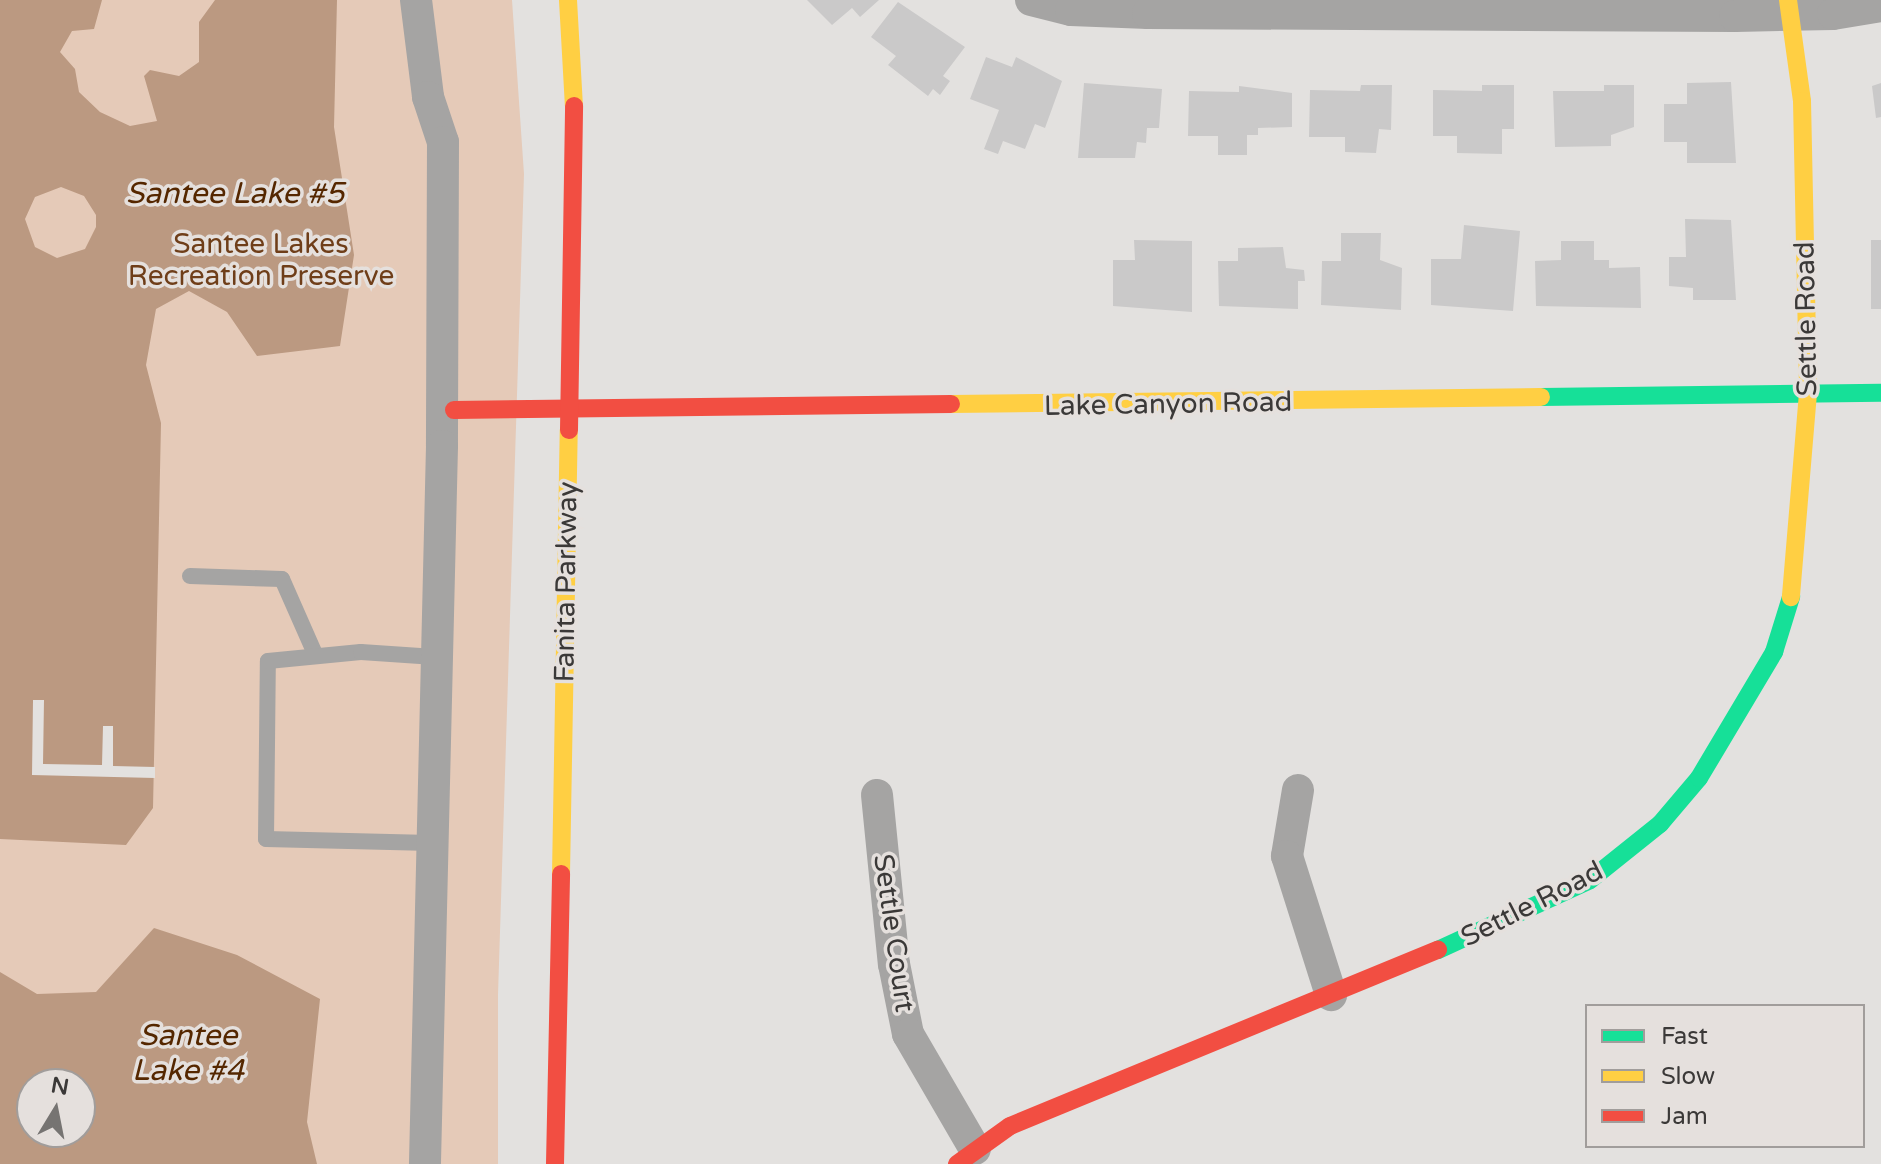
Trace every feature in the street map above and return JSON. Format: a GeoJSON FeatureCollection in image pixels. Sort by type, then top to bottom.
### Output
{"type":"FeatureCollection","features":[{"type":"Feature","properties":{"kind":"street"},"geometry":{"type":"LineString","coordinates":[[416,0],[428,97],[443,142],[448,411],[435,657],[425,1164]]}},
{"type":"Feature","properties":{"kind":"street","name":"Fanita Parkway"},"geometry":{"type":"LineString","coordinates":[[555,1164],[575,126],[568,0]]}},
{"type":"Feature","properties":{"kind":"street"},"geometry":{"type":"LineString","coordinates":[[1031,0],[1071,10],[1881,6]]}},
{"type":"Feature","properties":{"kind":"street","name":"Settle Road"},"geometry":{"type":"LineString","coordinates":[[966,1156],[1010,1126],[1506,922],[1590,880],[1660,824],[1699,778],[1774,652],[1791,598],[1808,393],[1802,101],[1789,7]]}},
{"type":"Feature","properties":{"kind":"street","name":"Lake Canyon Road"},"geometry":{"type":"LineString","coordinates":[[448,411],[569,406],[1067,407],[1881,393]]}},
{"type":"Feature","properties":{"kind":"street"},"geometry":{"type":"LineString","coordinates":[[1298,790],[1287,856],[1331,995]]}},
{"type":"Feature","properties":{"kind":"street","name":"Settle Court"},"geometry":{"type":"LineString","coordinates":[[877,795],[894,964],[908,1034],[966,1156]]}},
{"type":"Feature","properties":{"kind":"lane"},"geometry":{"type":"LineString","coordinates":[[190,576],[282,579],[316,656]]}},
{"type":"Feature","properties":{"kind":"lane"},"geometry":{"type":"LineString","coordinates":[[431,843],[266,839],[268,661],[361,652],[435,657]]}},
{"type":"Feature","properties":{"kind":"green space","name":"Santee Lakes Recreation Preserve"},"geometry":{"type":"Polygon","coordinates":[[[0,0],[512,0],[524,174],[498,995],[498,1164],[0,1164],[0,0]]]}},
{"type":"Feature","properties":{"kind":"water","name":"Santee Lake #5"},"geometry":{"type":"Polygon","coordinates":[[[0,0],[102,0],[94,29],[72,31],[60,52],[75,69],[79,92],[100,112],[130,126],[157,121],[144,76],[150,70],[179,76],[199,62],[199,22],[215,0],[337,0],[334,127],[354,255],[340,346],[257,356],[227,312],[189,291],[156,309],[146,365],[161,423],[153,808],[126,845],[0,839],[0,0]],[[61,187],[35,197],[25,219],[35,247],[57,258],[85,249],[96,227],[96,215],[84,196],[61,187]]]}},
{"type":"Feature","properties":{"kind":"water","name":"Santee Lake #4"},"geometry":{"type":"Polygon","coordinates":[[[154,928],[237,955],[320,999],[307,1122],[317,1164],[0,1164],[0,972],[37,994],[96,992],[154,928]]]}},
{"type":"Feature","properties":{"kind":"pier"},"geometry":{"type":"Polygon","coordinates":[[[33,700],[44,700],[43,764],[102,765],[103,726],[113,726],[113,766],[155,767],[155,778],[32,775],[33,700]]]}},
{"type":"Feature","properties":{"kind":"building"},"geometry":{"type":"Polygon","coordinates":[[[807,0],[879,0],[860,17],[852,8],[832,25],[807,0]]]}},
{"type":"Feature","properties":{"kind":"building"},"geometry":{"type":"Polygon","coordinates":[[[898,2],[965,47],[943,76],[950,81],[940,95],[933,89],[928,96],[888,65],[896,56],[871,37],[898,2]]]}},
{"type":"Feature","properties":{"kind":"building"},"geometry":{"type":"Polygon","coordinates":[[[986,57],[1012,67],[1016,57],[1062,81],[1045,128],[1035,124],[1025,149],[1003,141],[998,154],[984,149],[999,110],[970,99],[986,57]]]}},
{"type":"Feature","properties":{"kind":"building"},"geometry":{"type":"Polygon","coordinates":[[[1731,82],[1736,163],[1687,163],[1687,142],[1664,142],[1664,104],[1687,104],[1687,83],[1731,82]]]}},
{"type":"Feature","properties":{"kind":"building"},"geometry":{"type":"Polygon","coordinates":[[[1084,83],[1162,89],[1159,128],[1147,128],[1146,143],[1137,142],[1135,158],[1078,158],[1084,83]]]}},
{"type":"Feature","properties":{"kind":"building"},"geometry":{"type":"Polygon","coordinates":[[[1881,83],[1881,117],[1876,118],[1872,86],[1881,83]]]}},
{"type":"Feature","properties":{"kind":"building"},"geometry":{"type":"Polygon","coordinates":[[[1361,85],[1392,85],[1391,130],[1379,129],[1376,153],[1345,152],[1345,137],[1309,137],[1310,90],[1360,91],[1361,85]]]}},
{"type":"Feature","properties":{"kind":"building"},"geometry":{"type":"Polygon","coordinates":[[[1482,85],[1514,85],[1514,129],[1502,129],[1502,154],[1457,153],[1457,136],[1433,136],[1433,90],[1482,91],[1482,85]]]}},
{"type":"Feature","properties":{"kind":"building"},"geometry":{"type":"Polygon","coordinates":[[[1604,85],[1634,85],[1634,127],[1611,135],[1611,146],[1555,147],[1553,91],[1604,91],[1604,85]]]}},
{"type":"Feature","properties":{"kind":"building"},"geometry":{"type":"Polygon","coordinates":[[[1239,86],[1292,93],[1292,127],[1258,128],[1258,135],[1247,135],[1247,155],[1218,155],[1218,136],[1188,136],[1189,91],[1239,92],[1239,86]]]}},
{"type":"Feature","properties":{"kind":"building"},"geometry":{"type":"Polygon","coordinates":[[[1685,219],[1731,220],[1736,300],[1693,300],[1693,288],[1669,286],[1669,257],[1686,257],[1685,219]]]}},
{"type":"Feature","properties":{"kind":"building"},"geometry":{"type":"Polygon","coordinates":[[[1464,225],[1520,231],[1513,311],[1431,305],[1431,259],[1461,259],[1464,225]]]}},
{"type":"Feature","properties":{"kind":"building"},"geometry":{"type":"Polygon","coordinates":[[[1341,233],[1381,233],[1380,260],[1402,268],[1401,310],[1321,305],[1322,261],[1341,261],[1341,233]]]}},
{"type":"Feature","properties":{"kind":"building"},"geometry":{"type":"Polygon","coordinates":[[[1134,240],[1192,241],[1192,312],[1113,306],[1113,260],[1135,260],[1134,240]]]}},
{"type":"Feature","properties":{"kind":"building"},"geometry":{"type":"Polygon","coordinates":[[[1871,240],[1881,240],[1881,309],[1871,309],[1871,240]]]}},
{"type":"Feature","properties":{"kind":"building"},"geometry":{"type":"Polygon","coordinates":[[[1561,241],[1594,241],[1594,260],[1609,260],[1609,268],[1640,267],[1641,308],[1536,306],[1535,261],[1561,260],[1561,241]]]}},
{"type":"Feature","properties":{"kind":"building"},"geometry":{"type":"Polygon","coordinates":[[[1283,247],[1286,268],[1304,270],[1305,281],[1298,281],[1298,309],[1219,306],[1218,261],[1238,261],[1238,248],[1283,247]]]}},
{"type":"Feature","properties":{"kind":"traffic: fast"},"geometry":{"type":"LineString","coordinates":[[1541,397],[1881,393]]}},
{"type":"Feature","properties":{"kind":"traffic: fast"},"geometry":{"type":"LineString","coordinates":[[1438,950],[1590,880],[1660,824],[1699,778],[1774,652],[1791,597]]}},
{"type":"Feature","properties":{"kind":"traffic: slow"},"geometry":{"type":"LineString","coordinates":[[568,0],[574,106]]}},
{"type":"Feature","properties":{"kind":"traffic: slow"},"geometry":{"type":"LineString","coordinates":[[1788,0],[1802,101],[1808,393],[1791,597]]}},
{"type":"Feature","properties":{"kind":"traffic: slow"},"geometry":{"type":"LineString","coordinates":[[951,404],[1541,397]]}},
{"type":"Feature","properties":{"kind":"traffic: slow"},"geometry":{"type":"LineString","coordinates":[[561,874],[569,430]]}},
{"type":"Feature","properties":{"kind":"traffic: jam"},"geometry":{"type":"LineString","coordinates":[[569,430],[574,106]]}},
{"type":"Feature","properties":{"kind":"traffic: jam"},"geometry":{"type":"LineString","coordinates":[[454,410],[951,404]]}},
{"type":"Feature","properties":{"kind":"traffic: jam"},"geometry":{"type":"LineString","coordinates":[[555,1164],[561,874]]}},
{"type":"Feature","properties":{"kind":"traffic: jam"},"geometry":{"type":"LineString","coordinates":[[957,1164],[1010,1126],[1438,950]]}}]}
